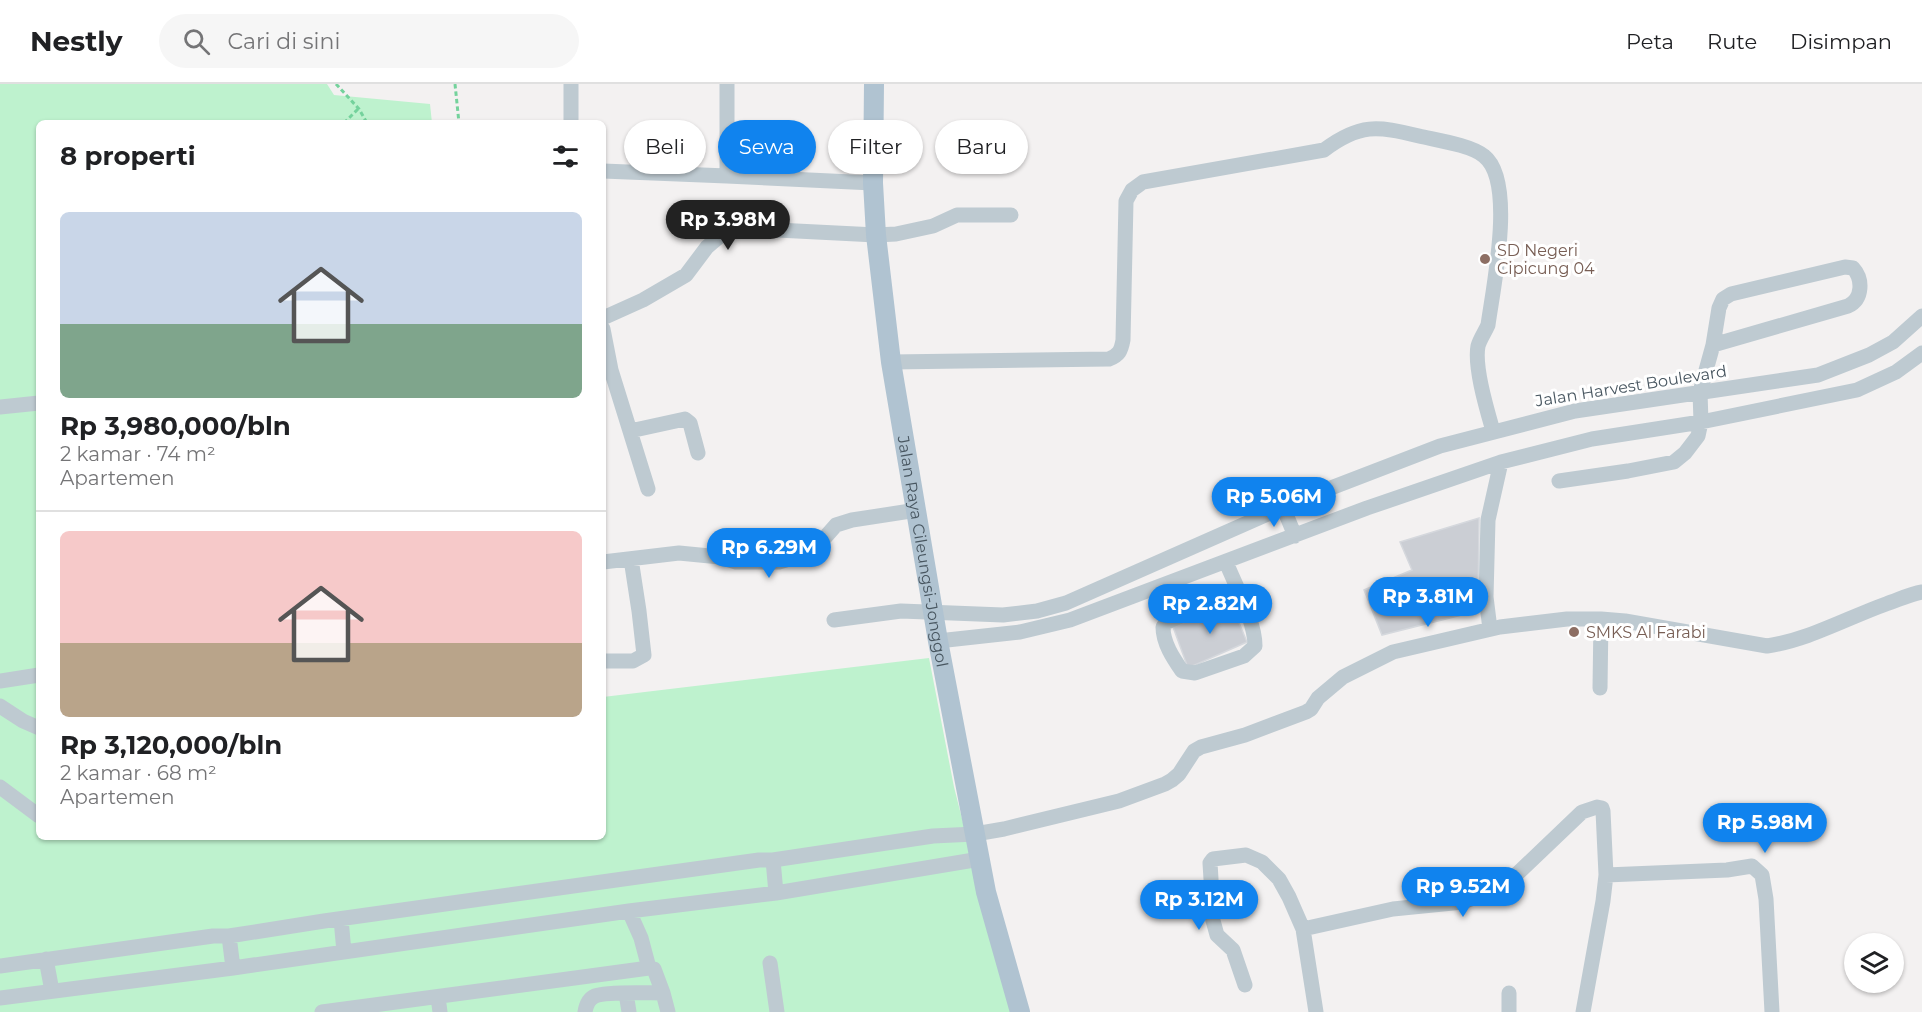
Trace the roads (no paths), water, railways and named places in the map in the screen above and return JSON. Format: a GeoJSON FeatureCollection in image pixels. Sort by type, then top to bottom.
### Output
{"type":"FeatureCollection","features":[{"type":"Feature","properties":{"kind":"main road","name":"Jalan Raya Cileungsi-Jonggol"},"geometry":{"type":"LineString","coordinates":[[874,84],[873,183],[876,236],[891,362],[938,641],[986,892],[1020,1012]]}},
{"type":"Feature","properties":{"kind":"street"},"geometry":{"type":"LineString","coordinates":[[570,84],[571,120]]}},
{"type":"Feature","properties":{"kind":"street"},"geometry":{"type":"LineString","coordinates":[[727,84],[727,176]]}},
{"type":"Feature","properties":{"kind":"street"},"geometry":{"type":"LineString","coordinates":[[891,362],[1109,359],[1116,356],[1121,351],[1123,340],[1126,201],[1132,190],[1143,183],[1324,150],[1336,141],[1360,130],[1383,128],[1468,149],[1484,156],[1497,177],[1502,215],[1488,325],[1477,350],[1481,385],[1493,431]]}},
{"type":"Feature","properties":{"kind":"street"},"geometry":{"type":"LineString","coordinates":[[606,171],[873,183]]}},
{"type":"Feature","properties":{"kind":"street"},"geometry":{"type":"LineString","coordinates":[[606,317],[643,300],[686,275],[707,247],[720,236],[734,231],[758,229],[876,236],[933,226],[957,215],[1011,215]]}},
{"type":"Feature","properties":{"kind":"street"},"geometry":{"type":"LineString","coordinates":[[1559,481],[1674,462],[1692,446],[1698,436],[1701,422],[1700,392],[1723,299],[1731,294],[1845,267],[1853,268],[1858,275],[1859,293],[1857,299],[1848,306],[1713,345]]}},
{"type":"Feature","properties":{"kind":"street","name":"Jalan Harvest Boulevard"},"geometry":{"type":"LineString","coordinates":[[834,620],[901,611],[1003,615],[1036,611],[1066,603],[1283,507],[1440,446],[1575,411],[1818,375],[1869,355],[1893,342],[1922,316]]}},
{"type":"Feature","properties":{"kind":"street"},"geometry":{"type":"LineString","coordinates":[[606,344],[611,370],[648,489]]}},
{"type":"Feature","properties":{"kind":"street"},"geometry":{"type":"LineString","coordinates":[[938,641],[1020,632],[1070,620],[1367,508],[1501,462],[1592,438],[1701,422],[1857,390],[1896,372],[1922,352]]}},
{"type":"Feature","properties":{"kind":"street"},"geometry":{"type":"LineString","coordinates":[[0,407],[36,403]]}},
{"type":"Feature","properties":{"kind":"street"},"geometry":{"type":"LineString","coordinates":[[630,431],[686,419],[690,423],[698,453]]}},
{"type":"Feature","properties":{"kind":"street"},"geometry":{"type":"LineString","coordinates":[[1490,629],[1486,597],[1488,520],[1501,462]]}},
{"type":"Feature","properties":{"kind":"street"},"geometry":{"type":"LineString","coordinates":[[1283,507],[1295,536]]}},
{"type":"Feature","properties":{"kind":"street"},"geometry":{"type":"LineString","coordinates":[[606,562],[679,553],[710,555],[736,562],[779,562],[806,554],[836,525],[852,520],[917,510]]}},
{"type":"Feature","properties":{"kind":"street"},"geometry":{"type":"LineString","coordinates":[[606,661],[633,661],[644,655],[631,559]]}},
{"type":"Feature","properties":{"kind":"street"},"geometry":{"type":"LineString","coordinates":[[1226,562],[1255,634],[1255,646],[1244,656],[1195,673],[1182,671],[1172,656],[1163,627],[1167,622],[1238,592]]}},
{"type":"Feature","properties":{"kind":"street"},"geometry":{"type":"LineString","coordinates":[[1154,589],[1167,622]]}},
{"type":"Feature","properties":{"kind":"street"},"geometry":{"type":"LineString","coordinates":[[0,966],[213,936],[229,936],[933,836],[975,834],[1005,829],[1119,801],[1165,784],[1179,774],[1194,751],[1245,735],[1305,712],[1311,709],[1318,698],[1342,677],[1393,652],[1490,629],[1567,619],[1624,621],[1767,646],[1799,639],[1872,609],[1922,592]]}},
{"type":"Feature","properties":{"kind":"street"},"geometry":{"type":"LineString","coordinates":[[1600,688],[1601,619]]}},
{"type":"Feature","properties":{"kind":"street"},"geometry":{"type":"LineString","coordinates":[[0,681],[36,675]]}},
{"type":"Feature","properties":{"kind":"street"},"geometry":{"type":"LineString","coordinates":[[0,706],[36,727]]}},
{"type":"Feature","properties":{"kind":"street"},"geometry":{"type":"LineString","coordinates":[[0,787],[36,814]]}},
{"type":"Feature","properties":{"kind":"street"},"geometry":{"type":"LineString","coordinates":[[1303,929],[1393,909],[1463,902],[1488,892],[1517,874],[1582,812],[1597,807],[1602,808],[1606,875],[1583,1012]]}},
{"type":"Feature","properties":{"kind":"street"},"geometry":{"type":"LineString","coordinates":[[1245,985],[1233,950],[1217,935],[1212,917],[1210,863],[1213,859],[1246,855],[1262,862],[1279,879],[1289,897],[1303,929],[1316,1012]]}},
{"type":"Feature","properties":{"kind":"street"},"geometry":{"type":"LineString","coordinates":[[0,998],[776,893],[980,859]]}},
{"type":"Feature","properties":{"kind":"street"},"geometry":{"type":"LineString","coordinates":[[773,860],[776,893]]}},
{"type":"Feature","properties":{"kind":"street"},"geometry":{"type":"LineString","coordinates":[[1606,875],[1727,870],[1752,866],[1756,868],[1761,875],[1766,899],[1772,1012]]}},
{"type":"Feature","properties":{"kind":"street"},"geometry":{"type":"LineString","coordinates":[[630,911],[641,938],[649,968]]}},
{"type":"Feature","properties":{"kind":"street"},"geometry":{"type":"LineString","coordinates":[[341,919],[344,952]]}},
{"type":"Feature","properties":{"kind":"street"},"geometry":{"type":"LineString","coordinates":[[229,936],[233,968]]}},
{"type":"Feature","properties":{"kind":"street"},"geometry":{"type":"LineString","coordinates":[[46,959],[52,991]]}},
{"type":"Feature","properties":{"kind":"street"},"geometry":{"type":"LineString","coordinates":[[770,963],[777,1012]]}},
{"type":"Feature","properties":{"kind":"street"},"geometry":{"type":"LineString","coordinates":[[322,1012],[439,1004],[649,968],[654,969],[668,1012]]}},
{"type":"Feature","properties":{"kind":"street"},"geometry":{"type":"LineString","coordinates":[[626,993],[629,1012]]}},
{"type":"Feature","properties":{"kind":"street"},"geometry":{"type":"LineString","coordinates":[[585,1012],[589,1001],[595,996],[663,993]]}},
{"type":"Feature","properties":{"kind":"street"},"geometry":{"type":"LineString","coordinates":[[1509,993],[1509,1012]]}},
{"type":"Feature","properties":{"kind":"place","name":"SD Negeri Cipicung 04"},"geometry":{"type":"Point","coordinates":[1485,259]}},
{"type":"Feature","properties":{"kind":"place","name":"SMKS Al Farabi"},"geometry":{"type":"Point","coordinates":[1574,632]}}]}
